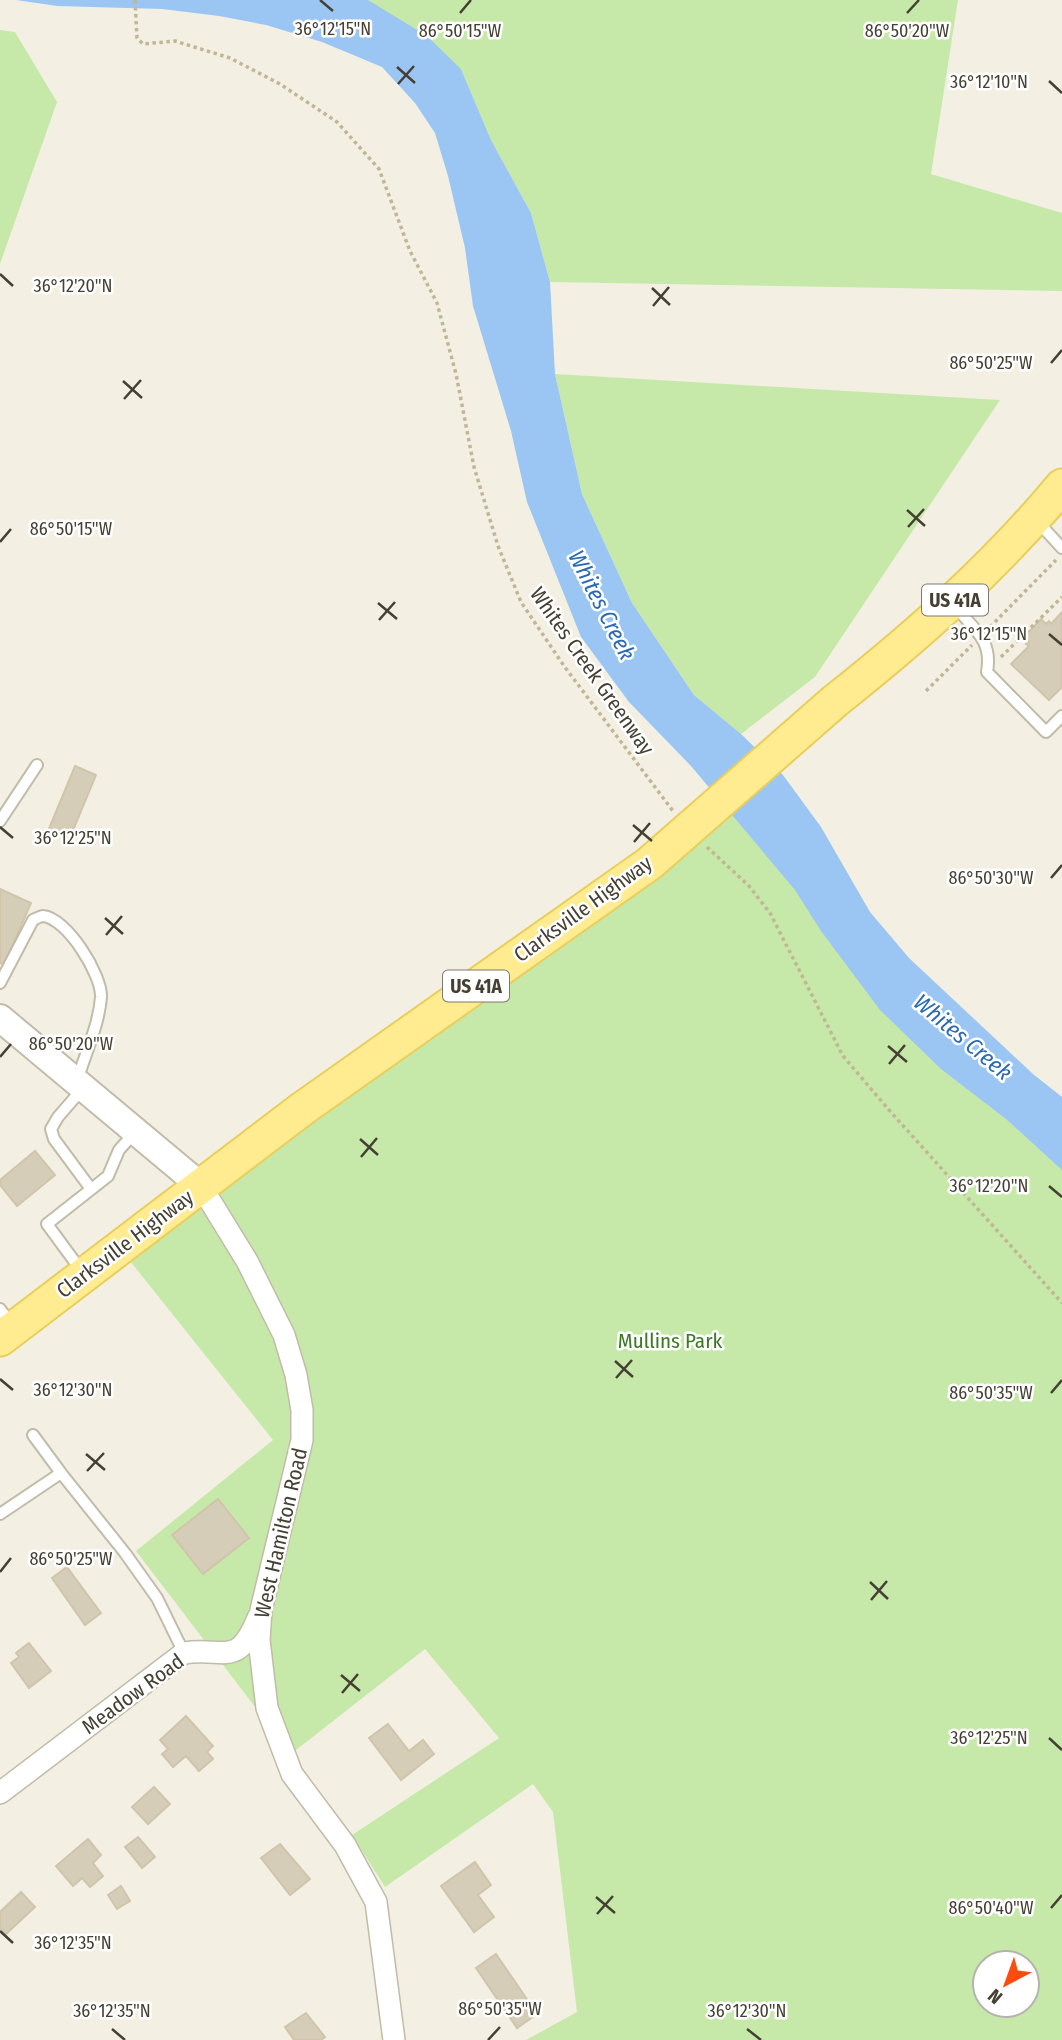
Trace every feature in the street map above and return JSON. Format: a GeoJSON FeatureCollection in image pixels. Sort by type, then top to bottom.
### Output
{"type":"FeatureCollection","features":[{"type":"Feature","properties":{"kind":"main road","name":"Clarksville Highway"},"geometry":{"type":"LineString","coordinates":[[5,1326],[85,1275],[302,1109],[650,863],[835,701],[953,603],[1062,486]]}},
{"type":"Feature","properties":{"kind":"street"},"geometry":{"type":"LineString","coordinates":[[0,1018],[201,1186]]}},
{"type":"Feature","properties":{"kind":"street","name":"West Hamilton Road"},"geometry":{"type":"LineString","coordinates":[[201,1186],[247,1261],[284,1335],[296,1375],[302,1410],[302,1440],[261,1610],[260,1654],[267,1708],[292,1774],[345,1846],[376,1902],[394,2040]]}},
{"type":"Feature","properties":{"kind":"street","name":"Meadow Road"},"geometry":{"type":"LineString","coordinates":[[0,1793],[184,1653],[199,1650],[225,1654],[235,1651],[247,1640],[261,1610]]}},
{"type":"Feature","properties":{"kind":"lane"},"geometry":{"type":"LineString","coordinates":[[1034,518],[1062,548]]}},
{"type":"Feature","properties":{"kind":"lane"},"geometry":{"type":"LineString","coordinates":[[953,603],[988,649],[987,672],[1046,732],[1062,716]]}},
{"type":"Feature","properties":{"kind":"lane"},"geometry":{"type":"LineString","coordinates":[[0,821],[37,765]]}},
{"type":"Feature","properties":{"kind":"lane"},"geometry":{"type":"LineString","coordinates":[[0,983],[33,920],[43,916],[57,922],[75,939],[95,975],[101,994],[81,1084],[51,1129],[54,1139],[91,1189]]}},
{"type":"Feature","properties":{"kind":"lane"},"geometry":{"type":"LineString","coordinates":[[85,1275],[47,1224],[107,1176],[119,1150],[136,1131]]}},
{"type":"Feature","properties":{"kind":"lane"},"geometry":{"type":"LineString","coordinates":[[33,1435],[157,1598],[184,1653]]}},
{"type":"Feature","properties":{"kind":"lane"},"geometry":{"type":"LineString","coordinates":[[0,1514],[61,1473]]}},
{"type":"Feature","properties":{"kind":"path","name":"Whites Creek Greenway"},"geometry":{"type":"LineString","coordinates":[[135,0],[137,38],[143,44],[176,41],[230,58],[280,84],[337,122],[379,169],[410,251],[437,303],[456,374],[474,467],[498,546],[521,602],[564,666],[675,813]]}},
{"type":"Feature","properties":{"kind":"path"},"geometry":{"type":"LineString","coordinates":[[926,691],[1062,554]]}},
{"type":"Feature","properties":{"kind":"path"},"geometry":{"type":"LineString","coordinates":[[987,672],[1062,597]]}},
{"type":"Feature","properties":{"kind":"path"},"geometry":{"type":"LineString","coordinates":[[700,841],[749,886],[770,913],[843,1056],[1062,1303]]}},
{"type":"Feature","properties":{"kind":"green space"},"geometry":{"type":"Polygon","coordinates":[[[368,0],[958,0],[931,174],[1062,213],[1062,291],[550,282],[531,213],[491,140],[461,69],[368,0]]]}},
{"type":"Feature","properties":{"kind":"green space"},"geometry":{"type":"Polygon","coordinates":[[[0,30],[15,32],[57,102],[0,264],[0,30]]]}},
{"type":"Feature","properties":{"kind":"green space"},"geometry":{"type":"Polygon","coordinates":[[[555,374],[1000,400],[815,677],[741,734],[694,695],[632,603],[582,494],[555,374]]]}},
{"type":"Feature","properties":{"kind":"green space","name":"Mullins Park"},"geometry":{"type":"Polygon","coordinates":[[[735,799],[1062,1151],[1062,2040],[526,2040],[577,2012],[553,1812],[533,1784],[385,1887],[352,1835],[499,1738],[425,1649],[291,1754],[136,1551],[273,1440],[130,1261],[735,799]]]}},
{"type":"Feature","properties":{"kind":"water","name":"Whites Creek"},"geometry":{"type":"Polygon","coordinates":[[[16,0],[368,0],[427,36],[461,69],[491,140],[531,213],[550,282],[555,374],[582,494],[632,603],[694,695],[741,734],[783,775],[821,827],[870,912],[909,958],[1033,1074],[1062,1097],[1062,1170],[1006,1119],[941,1069],[880,1010],[821,931],[795,890],[691,766],[629,702],[581,637],[527,502],[511,431],[473,306],[465,248],[448,176],[435,133],[415,103],[382,67],[322,42],[266,25],[162,9],[57,6],[16,0]]]}},
{"type":"Feature","properties":{"kind":"building"},"geometry":{"type":"Polygon","coordinates":[[[1062,612],[1062,687],[1049,700],[1011,664],[1029,646],[1026,644],[1029,641],[1024,637],[1041,619],[1046,624],[1049,621],[1051,624],[1062,612]]]}},
{"type":"Feature","properties":{"kind":"building"},"geometry":{"type":"Polygon","coordinates":[[[75,766],[96,775],[69,840],[48,831],[75,766]]]}},
{"type":"Feature","properties":{"kind":"building"},"geometry":{"type":"Polygon","coordinates":[[[0,889],[31,903],[4,965],[0,963],[0,889]]]}},
{"type":"Feature","properties":{"kind":"building"},"geometry":{"type":"Polygon","coordinates":[[[35,1151],[55,1175],[17,1206],[0,1185],[0,1180],[35,1151]]]}},
{"type":"Feature","properties":{"kind":"building"},"geometry":{"type":"Polygon","coordinates":[[[218,1499],[249,1538],[203,1574],[172,1535],[218,1499]]]}},
{"type":"Feature","properties":{"kind":"building"},"geometry":{"type":"Polygon","coordinates":[[[67,1567],[101,1613],[85,1625],[52,1578],[67,1567]]]}},
{"type":"Feature","properties":{"kind":"building"},"geometry":{"type":"Polygon","coordinates":[[[29,1643],[51,1671],[29,1688],[11,1663],[19,1657],[16,1653],[29,1643]]]}},
{"type":"Feature","properties":{"kind":"building"},"geometry":{"type":"Polygon","coordinates":[[[186,1716],[213,1746],[207,1752],[213,1759],[199,1771],[186,1756],[173,1767],[162,1754],[168,1749],[160,1740],[186,1716]]]}},
{"type":"Feature","properties":{"kind":"building"},"geometry":{"type":"Polygon","coordinates":[[[388,1724],[409,1751],[423,1740],[434,1754],[401,1780],[369,1738],[388,1724]]]}},
{"type":"Feature","properties":{"kind":"building"},"geometry":{"type":"Polygon","coordinates":[[[154,1787],[170,1804],[148,1824],[132,1807],[154,1787]]]}},
{"type":"Feature","properties":{"kind":"building"},"geometry":{"type":"Polygon","coordinates":[[[138,1837],[155,1857],[142,1868],[125,1847],[138,1837]]]}},
{"type":"Feature","properties":{"kind":"building"},"geometry":{"type":"Polygon","coordinates":[[[88,1839],[101,1855],[93,1863],[103,1876],[90,1887],[82,1878],[73,1886],[56,1866],[88,1839]]]}},
{"type":"Feature","properties":{"kind":"building"},"geometry":{"type":"Polygon","coordinates":[[[280,1844],[310,1879],[290,1895],[261,1858],[280,1844]]]}},
{"type":"Feature","properties":{"kind":"building"},"geometry":{"type":"Polygon","coordinates":[[[475,1862],[491,1885],[478,1895],[494,1917],[474,1932],[441,1886],[475,1862]]]}},
{"type":"Feature","properties":{"kind":"building"},"geometry":{"type":"Polygon","coordinates":[[[121,1886],[130,1901],[117,1909],[108,1895],[121,1886]]]}},
{"type":"Feature","properties":{"kind":"building"},"geometry":{"type":"Polygon","coordinates":[[[21,1892],[35,1907],[6,1934],[0,1928],[0,1912],[21,1892]]]}},
{"type":"Feature","properties":{"kind":"building"},"geometry":{"type":"Polygon","coordinates":[[[496,1954],[537,2014],[517,2028],[476,1968],[496,1954]]]}},
{"type":"Feature","properties":{"kind":"building"},"geometry":{"type":"Polygon","coordinates":[[[306,2013],[325,2037],[321,2040],[294,2040],[285,2027],[306,2013]]]}}]}
